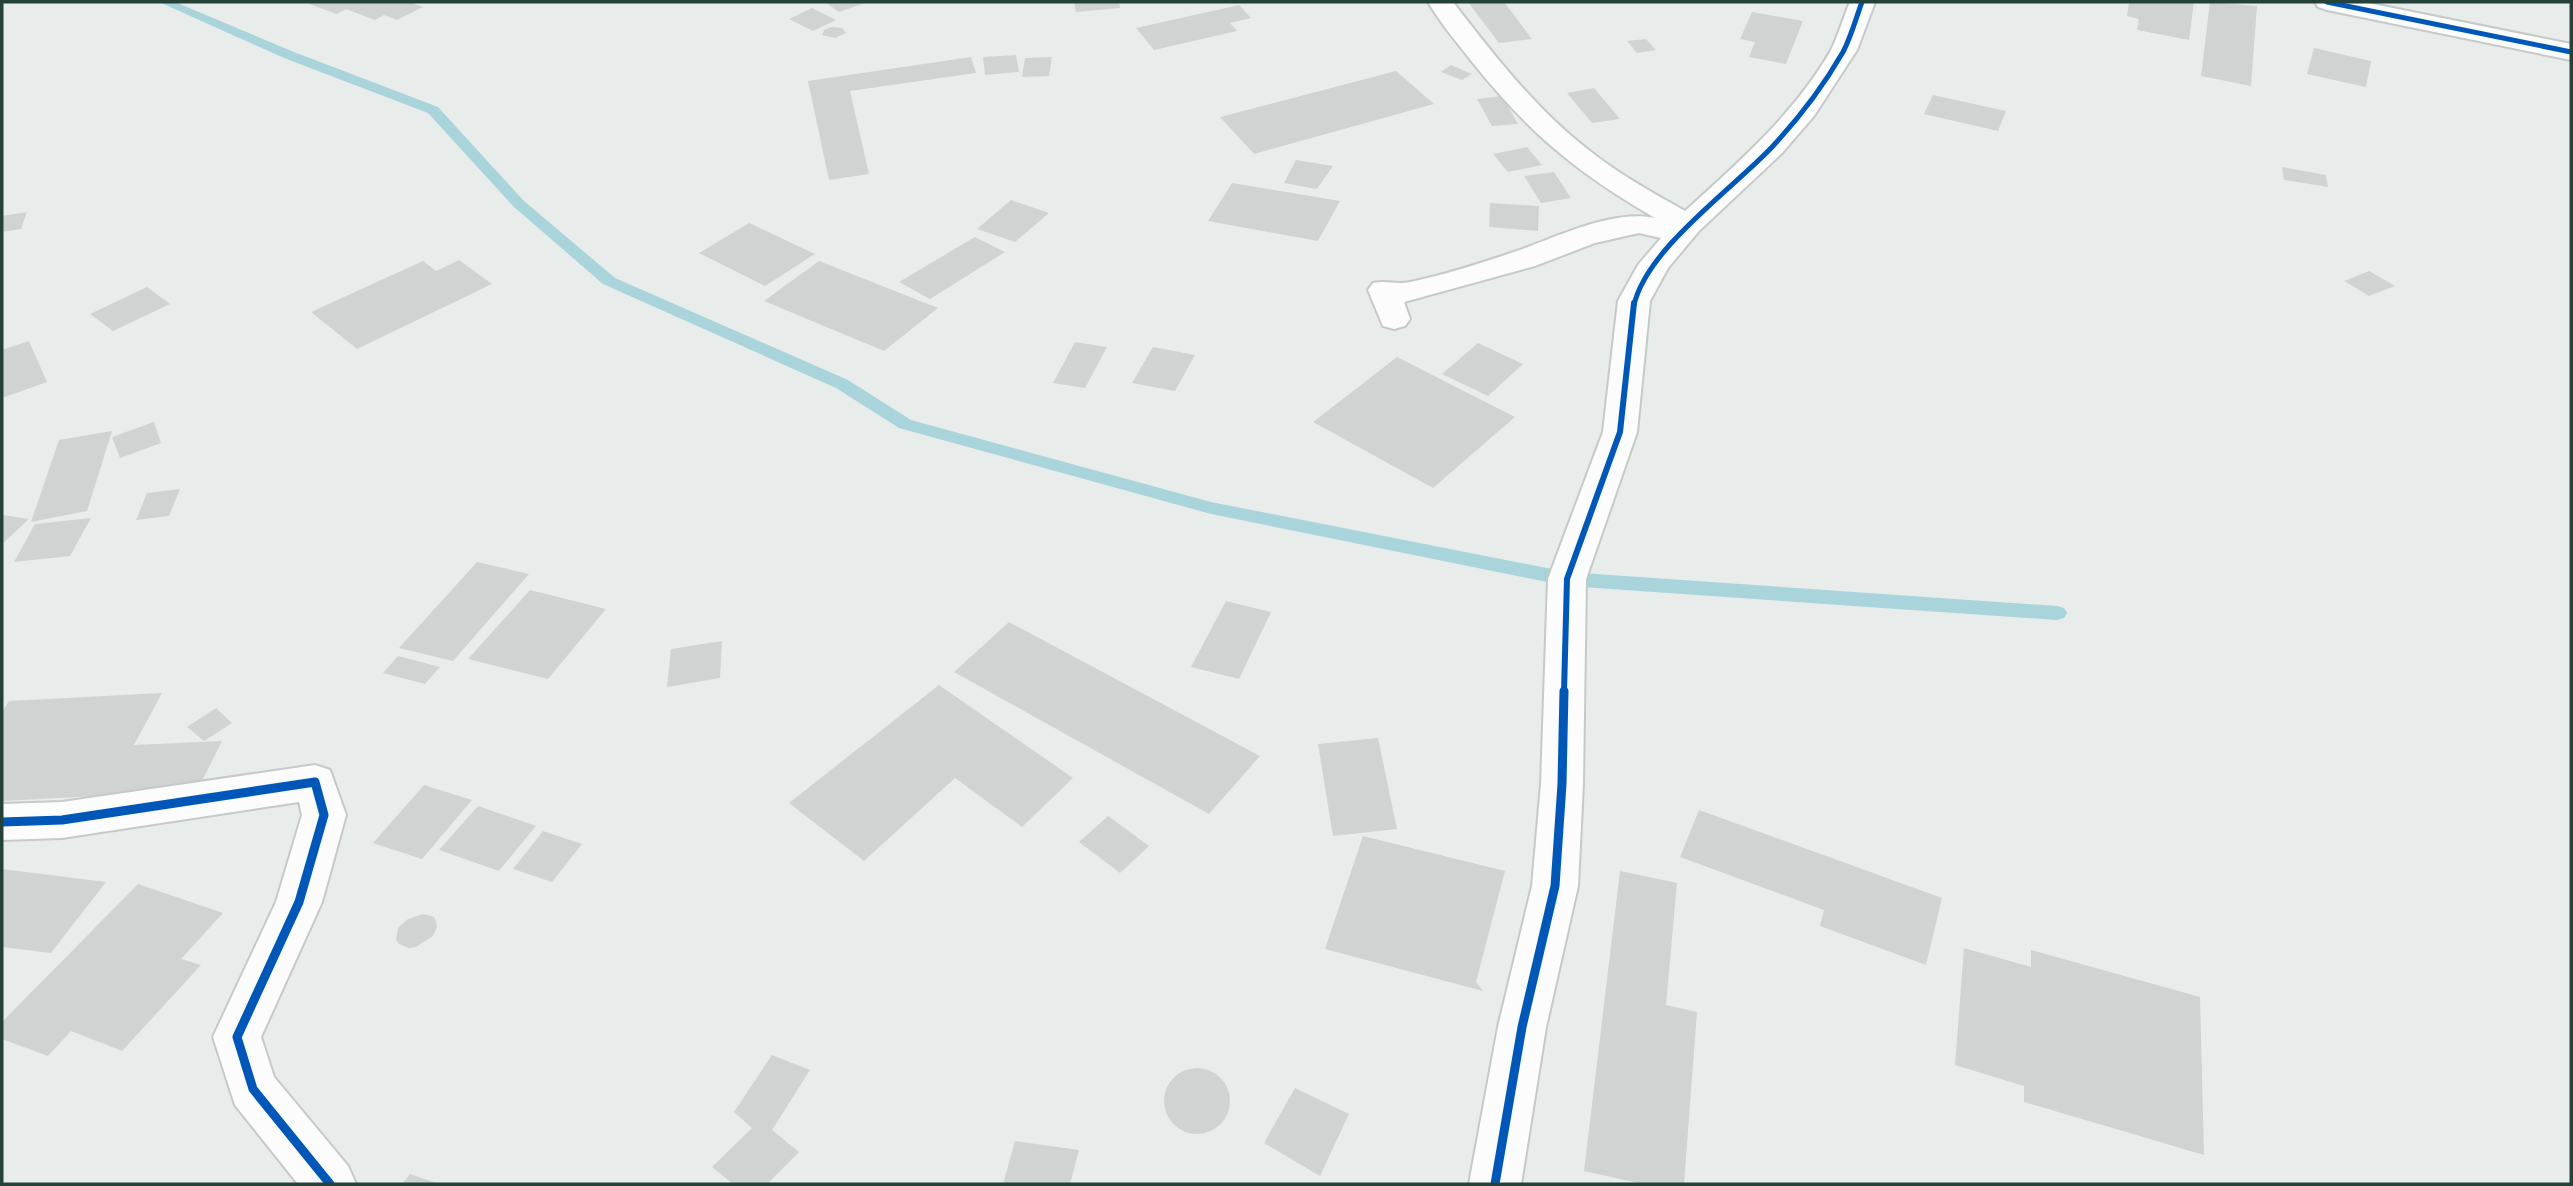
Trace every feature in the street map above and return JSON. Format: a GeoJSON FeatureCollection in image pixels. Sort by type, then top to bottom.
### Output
{"type":"FeatureCollection","features":[{"type":"Feature","properties":{"kind":"street"},"geometry":{"type":"LineString","coordinates":[[1440,2],[1481,56],[1544,127],[1597,171],[1685,229]]}},
{"type":"Feature","properties":{"kind":"street"},"geometry":{"type":"LineString","coordinates":[[1495,1184],[1522,1027],[1555,886],[1562,784],[1567,579],[1620,432],[1634,301],[1654,265],[1685,229],[1772,147],[1804,110],[1844,50],[1862,2]]}},
{"type":"Feature","properties":{"kind":"street"},"geometry":{"type":"LineString","coordinates":[[2327,2],[2571,52]]}},
{"type":"Feature","properties":{"kind":"street"},"geometry":{"type":"LineString","coordinates":[[1394,318],[1384,290],[1408,293],[1524,260],[1586,236],[1639,224],[1685,229]]}},
{"type":"Feature","properties":{"kind":"street"},"geometry":{"type":"LineString","coordinates":[[2,822],[62,820],[316,782],[324,815],[299,902],[237,1037],[253,1089],[330,1184]]}},
{"type":"Feature","properties":{"kind":"building"},"geometry":{"type":"Polygon","coordinates":[[[409,2],[423,7],[397,20],[384,15],[375,20],[346,9],[337,14],[309,4],[409,2]]]}},
{"type":"Feature","properties":{"kind":"building"},"geometry":{"type":"Polygon","coordinates":[[[825,2],[868,2],[839,12],[825,2]]]}},
{"type":"Feature","properties":{"kind":"building"},"geometry":{"type":"Polygon","coordinates":[[[1074,2],[1119,2],[1120,8],[1076,12],[1074,2]]]}},
{"type":"Feature","properties":{"kind":"building"},"geometry":{"type":"Polygon","coordinates":[[[1468,2],[1504,2],[1532,39],[1499,43],[1468,2]]]}},
{"type":"Feature","properties":{"kind":"building"},"geometry":{"type":"Polygon","coordinates":[[[2129,2],[2194,2],[2189,40],[2137,30],[2139,19],[2127,16],[2129,2]]]}},
{"type":"Feature","properties":{"kind":"building"},"geometry":{"type":"Polygon","coordinates":[[[2210,2],[2257,6],[2251,86],[2201,76],[2210,2]]]}},
{"type":"Feature","properties":{"kind":"building"},"geometry":{"type":"Polygon","coordinates":[[[1239,5],[1251,18],[1230,23],[1237,31],[1154,50],[1136,28],[1239,5]]]}},
{"type":"Feature","properties":{"kind":"building"},"geometry":{"type":"Polygon","coordinates":[[[812,8],[836,20],[813,31],[789,19],[812,8]]]}},
{"type":"Feature","properties":{"kind":"building"},"geometry":{"type":"Polygon","coordinates":[[[1752,12],[1803,21],[1786,64],[1749,57],[1755,42],[1740,39],[1752,12]]]}},
{"type":"Feature","properties":{"kind":"building"},"geometry":{"type":"Polygon","coordinates":[[[831,27],[842,28],[846,33],[835,38],[822,35],[824,30],[831,27]]]}},
{"type":"Feature","properties":{"kind":"building"},"geometry":{"type":"Polygon","coordinates":[[[1646,39],[1656,50],[1637,53],[1627,41],[1646,39]]]}},
{"type":"Feature","properties":{"kind":"building"},"geometry":{"type":"Polygon","coordinates":[[[2314,48],[2371,61],[2366,87],[2307,74],[2314,48]]]}},
{"type":"Feature","properties":{"kind":"building"},"geometry":{"type":"Polygon","coordinates":[[[1016,55],[1019,72],[985,75],[983,57],[1016,55]]]}},
{"type":"Feature","properties":{"kind":"building"},"geometry":{"type":"Polygon","coordinates":[[[971,57],[976,73],[850,91],[869,174],[829,180],[808,81],[971,57]]]}},
{"type":"Feature","properties":{"kind":"building"},"geometry":{"type":"Polygon","coordinates":[[[1052,57],[1049,76],[1022,77],[1025,58],[1052,57]]]}},
{"type":"Feature","properties":{"kind":"building"},"geometry":{"type":"Polygon","coordinates":[[[1451,65],[1472,74],[1462,80],[1441,72],[1451,65]]]}},
{"type":"Feature","properties":{"kind":"building"},"geometry":{"type":"Polygon","coordinates":[[[1396,71],[1434,104],[1254,154],[1220,117],[1396,71]]]}},
{"type":"Feature","properties":{"kind":"building"},"geometry":{"type":"Polygon","coordinates":[[[1594,88],[1620,119],[1592,123],[1567,93],[1594,88]]]}},
{"type":"Feature","properties":{"kind":"building"},"geometry":{"type":"Polygon","coordinates":[[[1933,95],[2006,111],[1998,131],[1924,114],[1933,95]]]}},
{"type":"Feature","properties":{"kind":"building"},"geometry":{"type":"Polygon","coordinates":[[[1502,96],[1518,124],[1492,126],[1477,99],[1502,96]]]}},
{"type":"Feature","properties":{"kind":"building"},"geometry":{"type":"Polygon","coordinates":[[[1527,147],[1542,165],[1508,172],[1493,154],[1527,147]]]}},
{"type":"Feature","properties":{"kind":"building"},"geometry":{"type":"Polygon","coordinates":[[[1296,160],[1333,166],[1317,189],[1284,183],[1296,160]]]}},
{"type":"Feature","properties":{"kind":"building"},"geometry":{"type":"Polygon","coordinates":[[[2282,167],[2326,175],[2328,187],[2284,180],[2282,167]]]}},
{"type":"Feature","properties":{"kind":"building"},"geometry":{"type":"Polygon","coordinates":[[[1554,172],[1571,198],[1541,203],[1524,176],[1554,172]]]}},
{"type":"Feature","properties":{"kind":"building"},"geometry":{"type":"Polygon","coordinates":[[[1232,183],[1340,201],[1318,241],[1208,221],[1232,183]]]}},
{"type":"Feature","properties":{"kind":"building"},"geometry":{"type":"Polygon","coordinates":[[[1011,200],[1049,213],[1015,242],[977,229],[1011,200]]]}},
{"type":"Feature","properties":{"kind":"building"},"geometry":{"type":"Polygon","coordinates":[[[1490,203],[1539,206],[1538,231],[1489,227],[1490,203]]]}},
{"type":"Feature","properties":{"kind":"building"},"geometry":{"type":"Polygon","coordinates":[[[27,212],[21,229],[2,232],[2,216],[27,212]]]}},
{"type":"Feature","properties":{"kind":"building"},"geometry":{"type":"Polygon","coordinates":[[[749,223],[815,254],[765,286],[699,253],[749,223]]]}},
{"type":"Feature","properties":{"kind":"building"},"geometry":{"type":"Polygon","coordinates":[[[975,237],[1005,252],[930,299],[899,282],[975,237]]]}},
{"type":"Feature","properties":{"kind":"building"},"geometry":{"type":"Polygon","coordinates":[[[459,260],[492,284],[357,349],[311,312],[423,261],[436,271],[459,260]]]}},
{"type":"Feature","properties":{"kind":"building"},"geometry":{"type":"Polygon","coordinates":[[[819,261],[938,308],[884,351],[764,301],[819,261]]]}},
{"type":"Feature","properties":{"kind":"building"},"geometry":{"type":"Polygon","coordinates":[[[2369,271],[2395,286],[2369,296],[2344,281],[2369,271]]]}},
{"type":"Feature","properties":{"kind":"building"},"geometry":{"type":"Polygon","coordinates":[[[147,287],[170,304],[113,331],[90,314],[147,287]]]}},
{"type":"Feature","properties":{"kind":"building"},"geometry":{"type":"Polygon","coordinates":[[[29,341],[47,382],[2,398],[2,350],[29,341]]]}},
{"type":"Feature","properties":{"kind":"building"},"geometry":{"type":"Polygon","coordinates":[[[1075,342],[1107,347],[1085,388],[1053,383],[1075,342]]]}},
{"type":"Feature","properties":{"kind":"building"},"geometry":{"type":"Polygon","coordinates":[[[1478,343],[1523,364],[1488,396],[1442,374],[1478,343]]]}},
{"type":"Feature","properties":{"kind":"building"},"geometry":{"type":"Polygon","coordinates":[[[1153,347],[1195,355],[1175,391],[1132,383],[1153,347]]]}},
{"type":"Feature","properties":{"kind":"building"},"geometry":{"type":"Polygon","coordinates":[[[1397,357],[1515,417],[1433,488],[1313,422],[1397,357]]]}},
{"type":"Feature","properties":{"kind":"building"},"geometry":{"type":"Polygon","coordinates":[[[154,422],[161,443],[120,458],[112,437],[154,422]]]}},
{"type":"Feature","properties":{"kind":"building"},"geometry":{"type":"Polygon","coordinates":[[[112,431],[87,511],[31,522],[59,440],[112,431]]]}},
{"type":"Feature","properties":{"kind":"building"},"geometry":{"type":"Polygon","coordinates":[[[180,489],[169,516],[136,520],[147,493],[180,489]]]}},
{"type":"Feature","properties":{"kind":"building"},"geometry":{"type":"Polygon","coordinates":[[[2,515],[29,519],[2,544],[2,515]]]}},
{"type":"Feature","properties":{"kind":"building"},"geometry":{"type":"Polygon","coordinates":[[[91,518],[70,556],[14,562],[35,524],[91,518]]]}},
{"type":"Feature","properties":{"kind":"building"},"geometry":{"type":"Polygon","coordinates":[[[477,562],[529,574],[453,661],[399,648],[477,562]]]}},
{"type":"Feature","properties":{"kind":"building"},"geometry":{"type":"Polygon","coordinates":[[[530,590],[606,609],[548,679],[468,659],[530,590]]]}},
{"type":"Feature","properties":{"kind":"building"},"geometry":{"type":"Polygon","coordinates":[[[1226,601],[1271,612],[1239,679],[1191,667],[1226,601]]]}},
{"type":"Feature","properties":{"kind":"building"},"geometry":{"type":"Polygon","coordinates":[[[1009,622],[1260,756],[1209,814],[954,672],[1009,622]]]}},
{"type":"Feature","properties":{"kind":"building"},"geometry":{"type":"Polygon","coordinates":[[[722,641],[720,678],[667,687],[671,649],[722,641]]]}},
{"type":"Feature","properties":{"kind":"building"},"geometry":{"type":"Polygon","coordinates":[[[398,656],[440,667],[425,684],[383,673],[398,656]]]}},
{"type":"Feature","properties":{"kind":"building"},"geometry":{"type":"Polygon","coordinates":[[[939,685],[1073,778],[1022,827],[955,778],[864,861],[789,803],[939,685]]]}},
{"type":"Feature","properties":{"kind":"building"},"geometry":{"type":"Polygon","coordinates":[[[162,693],[134,745],[222,741],[197,791],[2,801],[2,712],[9,701],[162,693]]]}},
{"type":"Feature","properties":{"kind":"building"},"geometry":{"type":"Polygon","coordinates":[[[216,708],[232,723],[204,741],[187,727],[216,708]]]}},
{"type":"Feature","properties":{"kind":"building"},"geometry":{"type":"Polygon","coordinates":[[[1378,738],[1397,829],[1333,836],[1318,744],[1378,738]]]}},
{"type":"Feature","properties":{"kind":"building"},"geometry":{"type":"Polygon","coordinates":[[[424,785],[472,800],[422,859],[373,843],[424,785]]]}},
{"type":"Feature","properties":{"kind":"building"},"geometry":{"type":"Polygon","coordinates":[[[478,806],[536,826],[499,871],[439,850],[478,806]]]}},
{"type":"Feature","properties":{"kind":"building"},"geometry":{"type":"Polygon","coordinates":[[[1699,810],[1942,898],[1926,965],[1820,926],[1824,910],[1680,857],[1699,810]]]}},
{"type":"Feature","properties":{"kind":"building"},"geometry":{"type":"Polygon","coordinates":[[[1108,816],[1149,846],[1120,873],[1079,842],[1108,816]]]}},
{"type":"Feature","properties":{"kind":"building"},"geometry":{"type":"Polygon","coordinates":[[[543,831],[582,844],[552,882],[513,869],[543,831]]]}},
{"type":"Feature","properties":{"kind":"building"},"geometry":{"type":"Polygon","coordinates":[[[1363,836],[1505,871],[1476,982],[1483,991],[1325,949],[1363,836]]]}},
{"type":"Feature","properties":{"kind":"building"},"geometry":{"type":"Polygon","coordinates":[[[2,869],[106,882],[51,953],[2,947],[2,869]]]}},
{"type":"Feature","properties":{"kind":"building"},"geometry":{"type":"Polygon","coordinates":[[[1620,871],[1677,883],[1666,1005],[1697,1012],[1684,1184],[1643,1184],[1584,1171],[1620,871]]]}},
{"type":"Feature","properties":{"kind":"building"},"geometry":{"type":"Polygon","coordinates":[[[138,884],[223,913],[181,959],[201,965],[122,1051],[71,1031],[48,1056],[2,1039],[2,1022],[138,884]]]}},
{"type":"Feature","properties":{"kind":"building"},"geometry":{"type":"Polygon","coordinates":[[[423,914],[434,917],[437,927],[433,936],[416,947],[409,948],[399,944],[396,940],[398,928],[408,919],[423,914]]]}},
{"type":"Feature","properties":{"kind":"building"},"geometry":{"type":"Polygon","coordinates":[[[1964,948],[2031,967],[2031,950],[2200,997],[2204,1155],[2024,1102],[2024,1086],[1955,1065],[1964,948]]]}},
{"type":"Feature","properties":{"kind":"building"},"geometry":{"type":"Polygon","coordinates":[[[772,1055],[810,1070],[772,1130],[799,1152],[767,1184],[733,1184],[712,1167],[752,1128],[734,1112],[772,1055]]]}},
{"type":"Feature","properties":{"kind":"building"},"geometry":{"type":"Polygon","coordinates":[[[1197,1068],[1210,1071],[1220,1078],[1227,1088],[1230,1101],[1227,1114],[1220,1124],[1210,1131],[1197,1134],[1184,1131],[1174,1124],[1167,1114],[1164,1101],[1167,1088],[1174,1078],[1184,1071],[1197,1068]]]}},
{"type":"Feature","properties":{"kind":"building"},"geometry":{"type":"Polygon","coordinates":[[[1295,1088],[1349,1114],[1320,1176],[1264,1143],[1295,1088]]]}},
{"type":"Feature","properties":{"kind":"building"},"geometry":{"type":"Polygon","coordinates":[[[1015,1141],[1079,1150],[1070,1184],[1003,1184],[1015,1141]]]}},
{"type":"Feature","properties":{"kind":"building"},"geometry":{"type":"Polygon","coordinates":[[[410,1174],[439,1184],[402,1184],[410,1174]]]}},
{"type":"Feature","properties":{"kind":"waterway"},"geometry":{"type":"LineString","coordinates":[[165,2],[289,55],[433,110],[519,204],[609,281],[842,384],[905,424],[1211,508],[1567,579],[2057,613]]}},
{"type":"Feature","properties":{"kind":"cycle path"},"geometry":{"type":"LineString","coordinates":[[1495,1184],[1522,1027],[1555,886],[1562,784],[1567,579],[1620,432],[1634,301],[1654,265],[1688,225],[1772,147],[1804,110],[1844,50],[1862,2]]}},
{"type":"Feature","properties":{"kind":"cycle path"},"geometry":{"type":"LineString","coordinates":[[2327,2],[2571,52]]}},
{"type":"Feature","properties":{"kind":"cycle path"},"geometry":{"type":"LineString","coordinates":[[2,822],[62,820],[315,782],[324,815],[299,902],[237,1037],[253,1089],[330,1184]]}}]}
